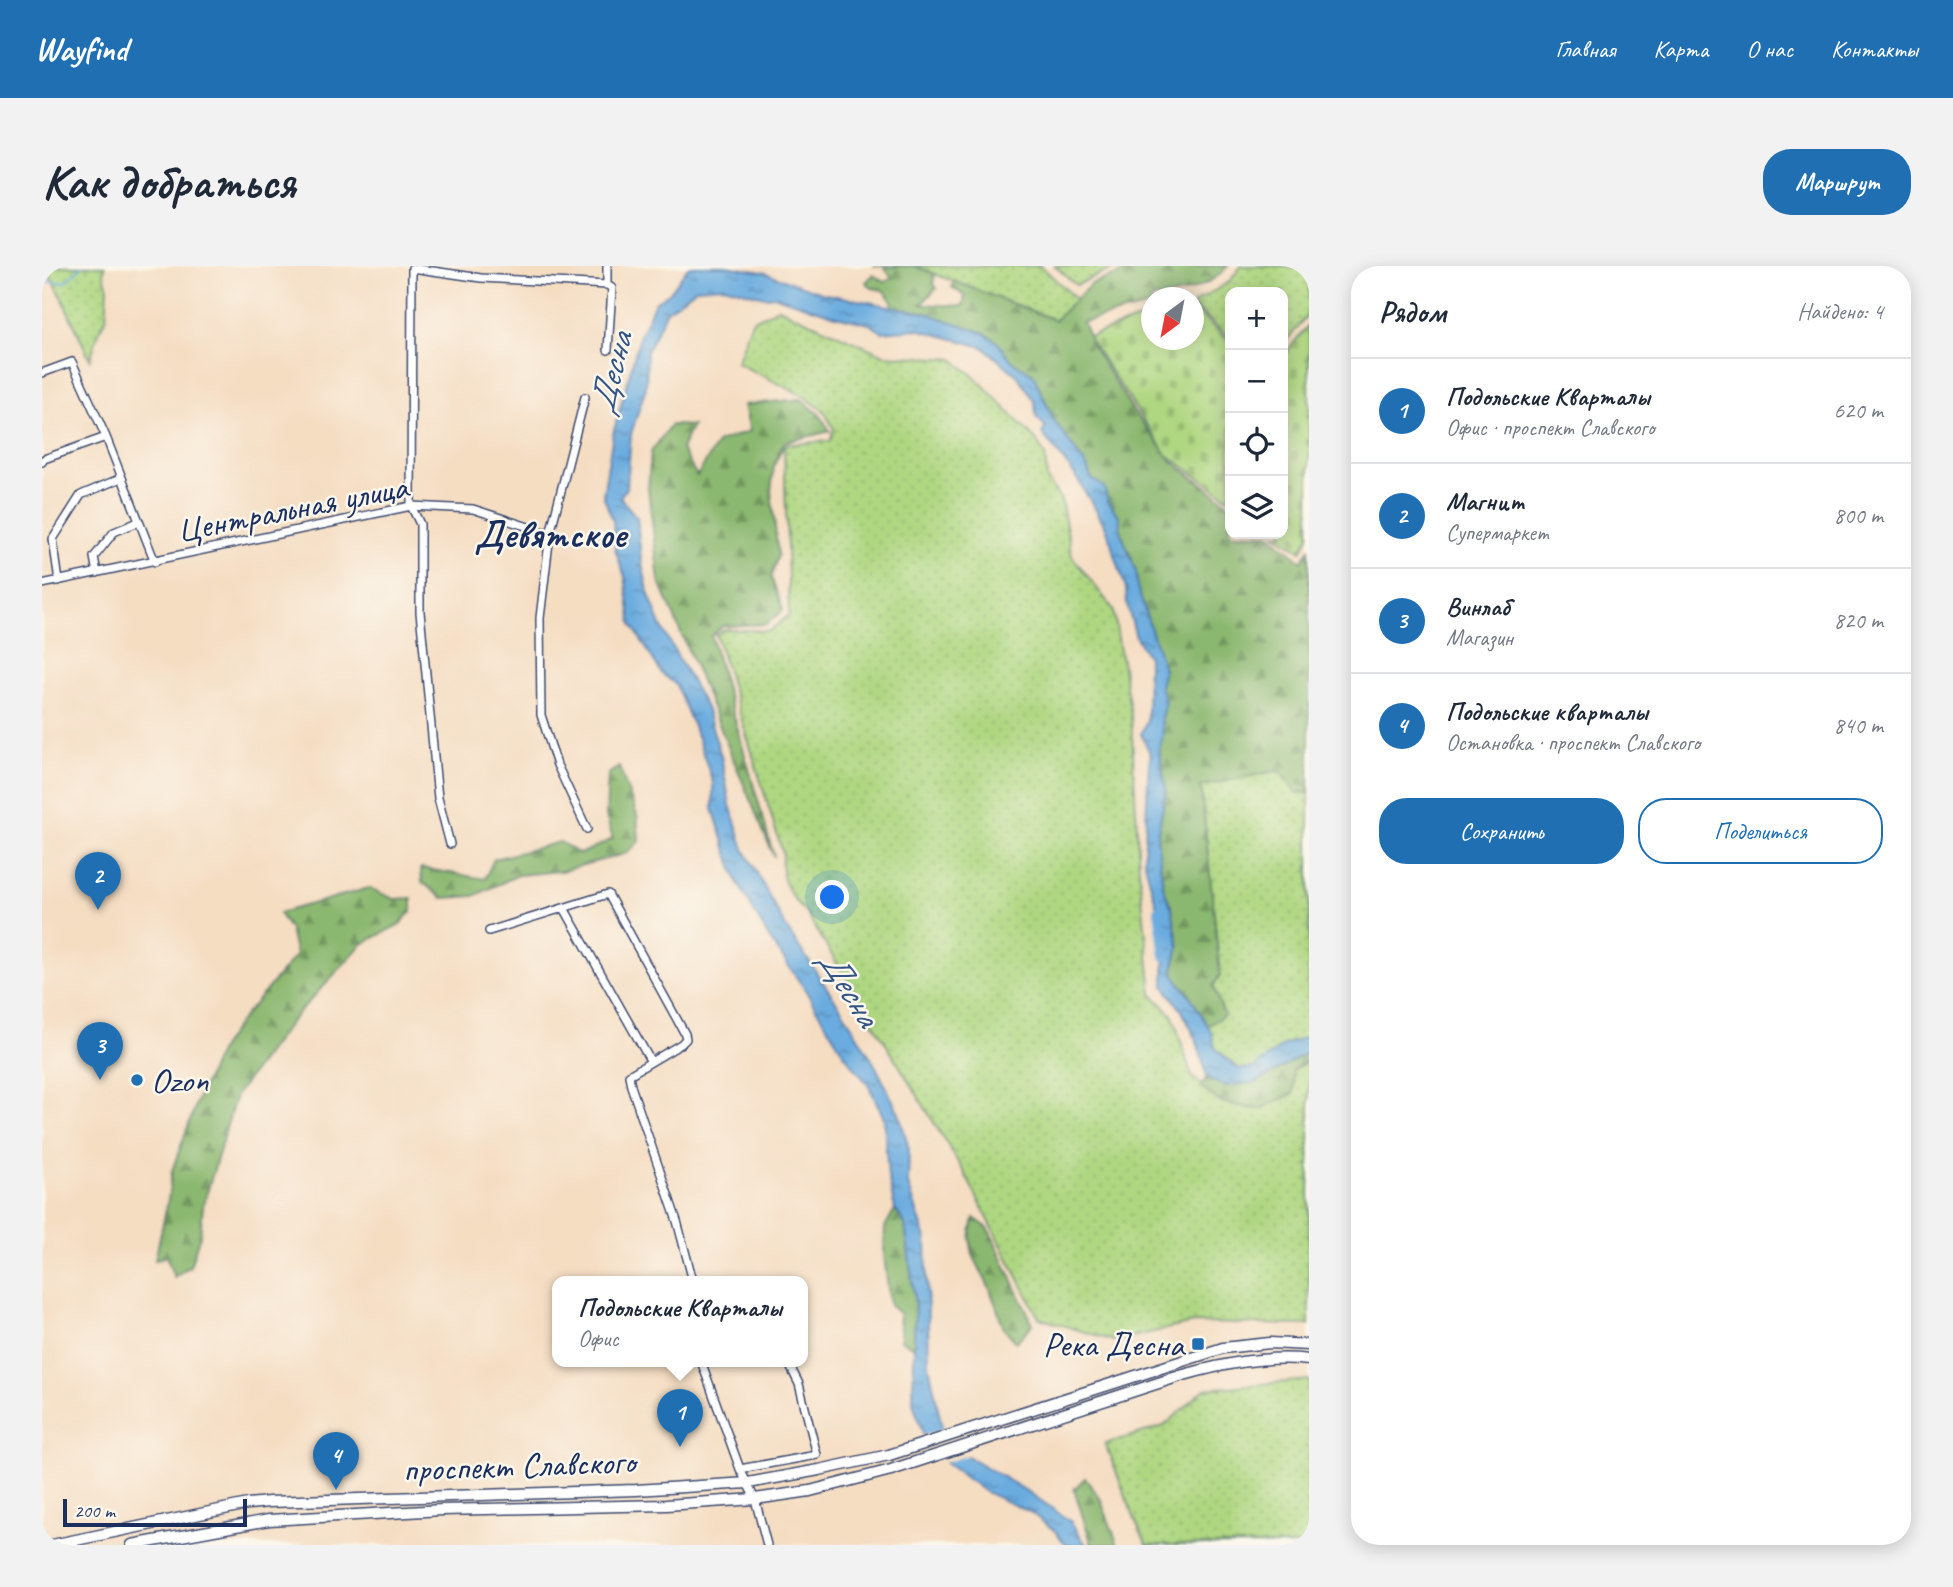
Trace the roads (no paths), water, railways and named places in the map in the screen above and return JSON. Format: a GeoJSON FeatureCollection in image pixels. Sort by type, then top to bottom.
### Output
{"type":"FeatureCollection","features":[{"type":"Feature","properties":{"kind":"main road","name":"проспект Славского"},"geometry":{"type":"LineString","coordinates":[[52,1545],[248,1504],[269,1502],[636,1490],[748,1483],[889,1455],[1223,1348],[1270,1343],[1309,1345]]}},
{"type":"Feature","properties":{"kind":"main road","name":"проспект Славского"},"geometry":{"type":"LineString","coordinates":[[132,1545],[269,1520],[442,1510],[666,1504],[755,1499],[810,1491],[891,1471],[1222,1364],[1271,1359],[1309,1360]]}},
{"type":"Feature","properties":{"kind":"street"},"geometry":{"type":"LineString","coordinates":[[607,266],[607,285]]}},
{"type":"Feature","properties":{"kind":"street"},"geometry":{"type":"LineString","coordinates":[[450,844],[438,798],[420,612],[420,524],[411,506],[411,267],[481,278],[607,285],[612,288],[608,350]]}},
{"type":"Feature","properties":{"kind":"street"},"geometry":{"type":"LineString","coordinates":[[42,373],[72,362],[106,437],[155,562]]}},
{"type":"Feature","properties":{"kind":"street"},"geometry":{"type":"LineString","coordinates":[[585,397],[550,534],[540,618],[541,715],[557,765],[587,829]]}},
{"type":"Feature","properties":{"kind":"street"},"geometry":{"type":"LineString","coordinates":[[42,462],[44,458],[106,437]]}},
{"type":"Feature","properties":{"kind":"street"},"geometry":{"type":"LineString","coordinates":[[59,581],[52,539],[81,495],[121,478]]}},
{"type":"Feature","properties":{"kind":"street","name":"Центральная улица"},"geometry":{"type":"LineString","coordinates":[[42,584],[411,506],[473,509],[550,534]]}},
{"type":"Feature","properties":{"kind":"street"},"geometry":{"type":"LineString","coordinates":[[97,573],[93,557],[114,532],[138,522]]}},
{"type":"Feature","properties":{"kind":"street"},"geometry":{"type":"LineString","coordinates":[[489,931],[608,894],[685,1034],[686,1039],[681,1044],[629,1075],[629,1082],[677,1221],[692,1276]]}},
{"type":"Feature","properties":{"kind":"street"},"geometry":{"type":"LineString","coordinates":[[564,908],[651,1062]]}},
{"type":"Feature","properties":{"kind":"street"},"geometry":{"type":"LineString","coordinates":[[703,1367],[740,1469],[755,1499],[767,1545]]}},
{"type":"Feature","properties":{"kind":"street"},"geometry":{"type":"LineString","coordinates":[[740,1469],[817,1455],[799,1384],[791,1368]]}},
{"type":"Feature","properties":{"kind":"water"},"geometry":{"type":"Polygon","coordinates":[[[725,266],[763,272],[821,293],[926,313],[984,333],[997,342],[1013,362],[1033,374],[1053,419],[1087,467],[1091,478],[1104,487],[1108,502],[1119,516],[1121,533],[1136,571],[1137,587],[1164,669],[1160,686],[1165,701],[1161,718],[1163,735],[1159,751],[1166,790],[1157,837],[1163,886],[1172,909],[1179,947],[1173,969],[1175,977],[1211,1031],[1215,1048],[1239,1069],[1254,1068],[1284,1045],[1309,1036],[1309,1051],[1257,1082],[1226,1086],[1207,1076],[1196,1038],[1182,1011],[1164,986],[1165,937],[1144,860],[1151,755],[1141,734],[1147,720],[1148,658],[1136,637],[1126,589],[1106,527],[1075,475],[1042,433],[1046,427],[1036,417],[1035,402],[1018,376],[983,347],[917,329],[882,332],[869,324],[776,296],[764,297],[724,286],[697,288],[667,310],[647,351],[646,387],[631,434],[627,487],[620,497],[637,518],[641,559],[649,595],[662,628],[706,708],[744,849],[785,926],[844,1013],[875,1065],[899,1113],[909,1149],[908,1184],[926,1239],[929,1365],[943,1432],[964,1454],[1030,1493],[1071,1522],[1086,1545],[1066,1545],[1055,1531],[1030,1512],[985,1492],[928,1450],[913,1402],[915,1304],[905,1224],[895,1209],[888,1177],[884,1118],[869,1086],[844,1054],[804,988],[769,938],[737,881],[713,809],[713,783],[698,738],[676,685],[662,674],[632,625],[625,577],[615,549],[613,521],[603,495],[613,434],[640,335],[655,302],[669,293],[688,267],[725,266]]]}},
{"type":"Feature","properties":{"kind":"waterway"},"geometry":{"type":"LineString","coordinates":[[42,286],[44,282],[65,282],[82,266]]}},
{"type":"Feature","properties":{"kind":"waterway","name":"Десна"},"geometry":{"type":"LineString","coordinates":[[1159,910],[1165,956]]}},
{"type":"Feature","properties":{"kind":"place","name":"Магнит"},"geometry":{"type":"Point","coordinates":[98,910]}},
{"type":"Feature","properties":{"kind":"place","name":"Винлаб"},"geometry":{"type":"Point","coordinates":[100,1080]}},
{"type":"Feature","properties":{"kind":"place","name":"Ozon"},"geometry":{"type":"Point","coordinates":[137,1080]}},
{"type":"Feature","properties":{"kind":"place","name":"Река Десна"},"geometry":{"type":"Point","coordinates":[1198,1344]}},
{"type":"Feature","properties":{"kind":"place","name":"Подольские Кварталы"},"geometry":{"type":"Point","coordinates":[680,1447]}},
{"type":"Feature","properties":{"kind":"place","name":"Подольские кварталы"},"geometry":{"type":"Point","coordinates":[336,1490]}},
{"type":"Feature","properties":{"kind":"district","name":"Девятское"},"geometry":{"type":"Point","coordinates":[550,534]}}]}
